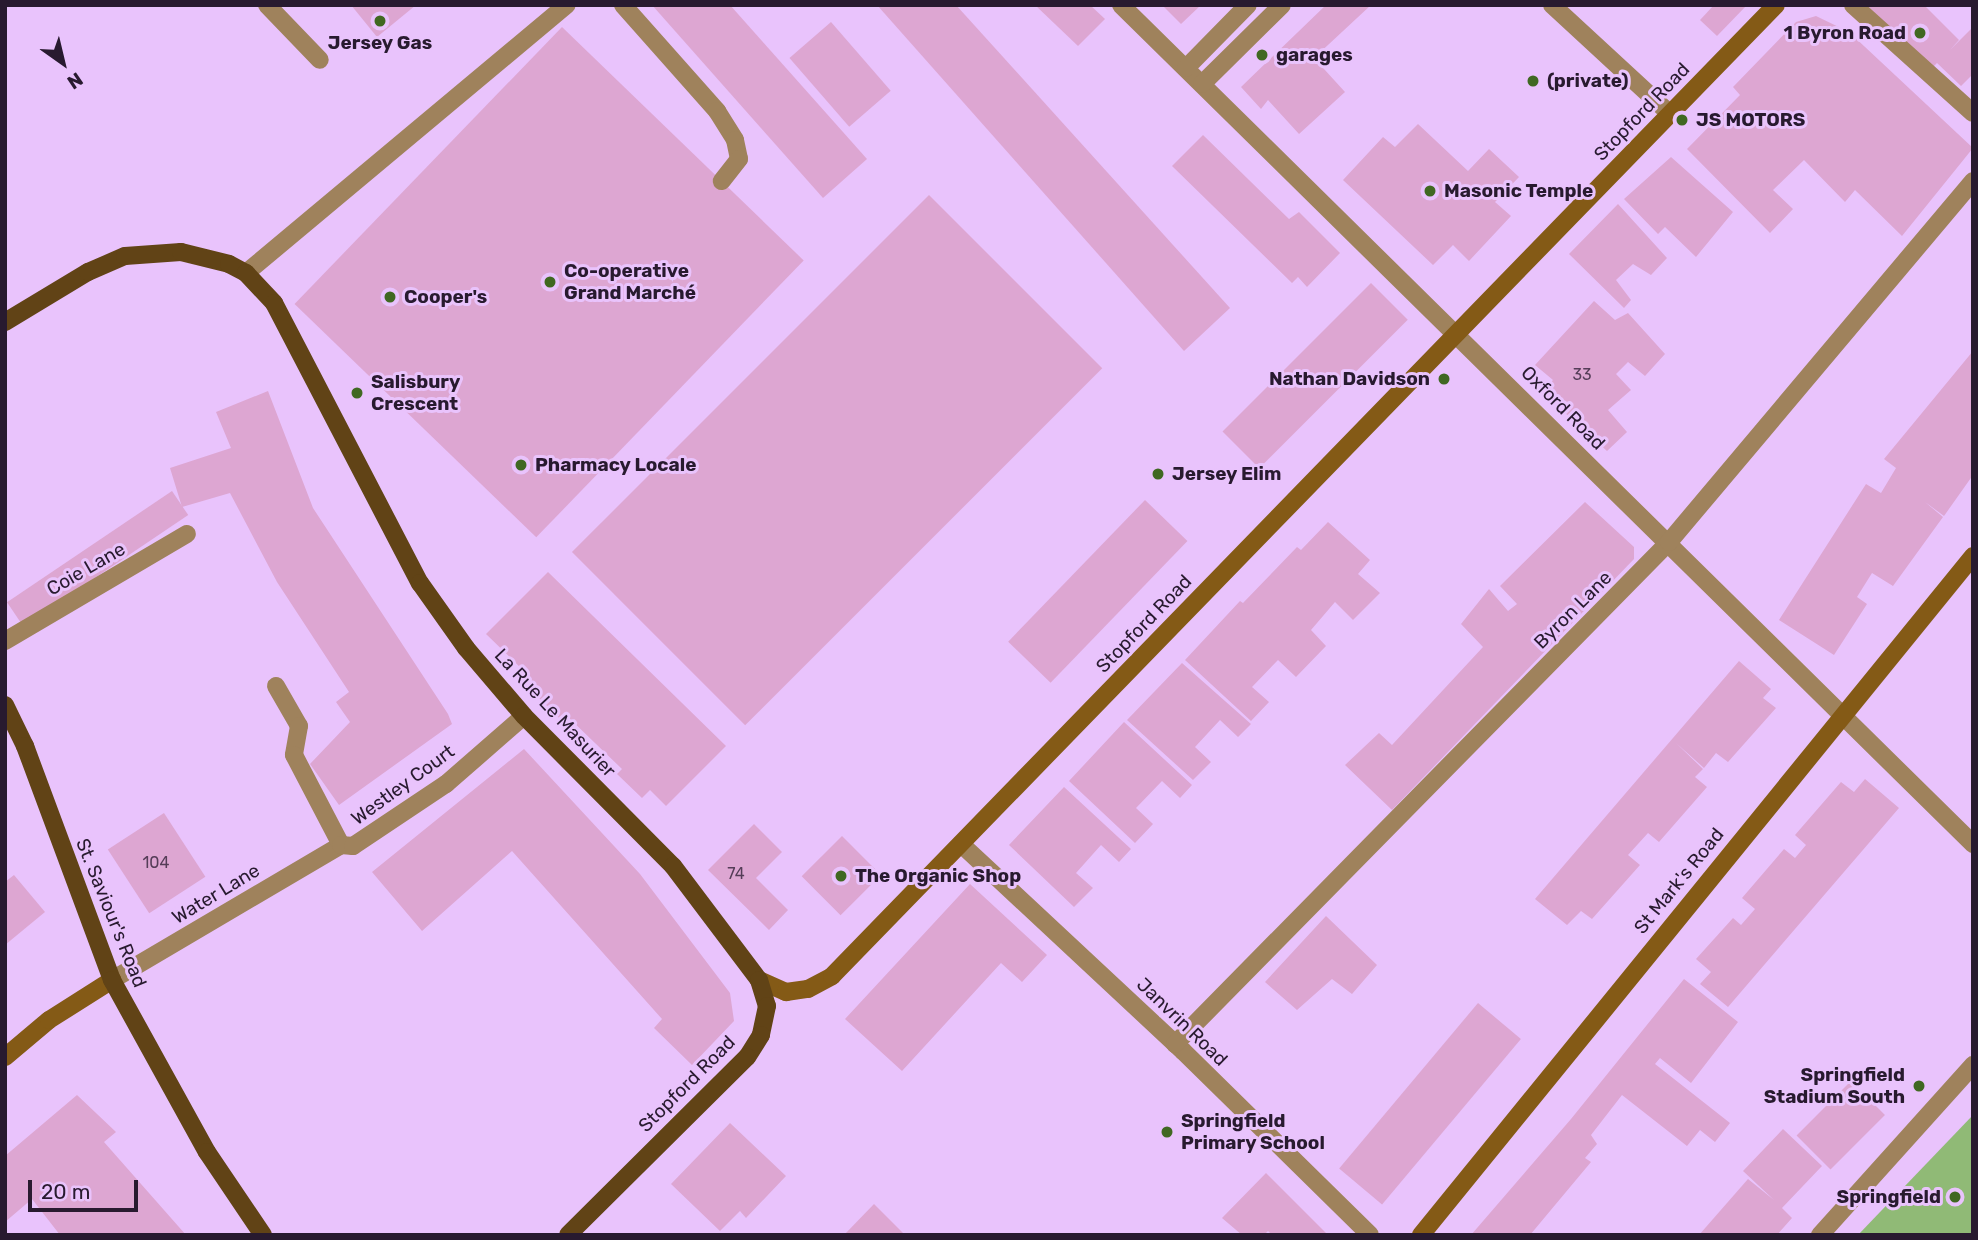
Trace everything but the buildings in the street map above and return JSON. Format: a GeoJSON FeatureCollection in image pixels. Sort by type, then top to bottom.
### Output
{"type":"FeatureCollection","features":[{"type":"Feature","properties":{"kind":"main road","name":"Stopford Road"},"geometry":{"type":"LineString","coordinates":[[759,980],[786,992],[808,989],[832,976],[1776,5]]}},
{"type":"Feature","properties":{"kind":"main road"},"geometry":{"type":"LineString","coordinates":[[5,322],[88,272],[124,256],[181,252],[229,264],[246,273]]}},
{"type":"Feature","properties":{"kind":"main road","name":"La Rue Le Masurier"},"geometry":{"type":"LineString","coordinates":[[246,273],[274,303],[419,583],[466,648],[524,716],[673,866],[759,980]]}},
{"type":"Feature","properties":{"kind":"main road","name":"St Mark's Road"},"geometry":{"type":"LineString","coordinates":[[1421,1235],[1973,556]]}},
{"type":"Feature","properties":{"kind":"main road","name":"St. Saviour's Road"},"geometry":{"type":"LineString","coordinates":[[5,705],[25,746],[112,980],[207,1152],[263,1235]]}},
{"type":"Feature","properties":{"kind":"main road"},"geometry":{"type":"LineString","coordinates":[[5,1057],[49,1020],[112,980]]}},
{"type":"Feature","properties":{"kind":"main road","name":"Stopford Road"},"geometry":{"type":"LineString","coordinates":[[568,1235],[747,1057],[761,1035],[767,1006],[759,980]]}},
{"type":"Feature","properties":{"kind":"street"},"geometry":{"type":"LineString","coordinates":[[267,5],[320,61]]}},
{"type":"Feature","properties":{"kind":"street"},"geometry":{"type":"LineString","coordinates":[[246,273],[567,5]]}},
{"type":"Feature","properties":{"kind":"street"},"geometry":{"type":"LineString","coordinates":[[623,5],[717,111],[735,140],[739,159],[722,181]]}},
{"type":"Feature","properties":{"kind":"street","name":"Oxford Road"},"geometry":{"type":"LineString","coordinates":[[1121,5],[1973,844]]}},
{"type":"Feature","properties":{"kind":"street"},"geometry":{"type":"LineString","coordinates":[[1186,68],[1248,5]]}},
{"type":"Feature","properties":{"kind":"street"},"geometry":{"type":"LineString","coordinates":[[1202,84],[1282,5]]}},
{"type":"Feature","properties":{"kind":"street"},"geometry":{"type":"LineString","coordinates":[[1552,5],[1670,114]]}},
{"type":"Feature","properties":{"kind":"street"},"geometry":{"type":"LineString","coordinates":[[1853,5],[1973,113]]}},
{"type":"Feature","properties":{"kind":"street","name":"Byron Lane"},"geometry":{"type":"LineString","coordinates":[[1175,1044],[1669,542],[1973,181]]}},
{"type":"Feature","properties":{"kind":"street","name":"Coie Lane"},"geometry":{"type":"LineString","coordinates":[[5,641],[187,534]]}},
{"type":"Feature","properties":{"kind":"street","name":"Westley Court"},"geometry":{"type":"LineString","coordinates":[[276,686],[299,726],[293,755],[341,845],[353,846],[446,784],[524,716]]}},
{"type":"Feature","properties":{"kind":"street","name":"Janvrin Road"},"geometry":{"type":"LineString","coordinates":[[961,844],[1175,1044],[1370,1235]]}},
{"type":"Feature","properties":{"kind":"street","name":"Water Lane"},"geometry":{"type":"LineString","coordinates":[[112,980],[341,845]]}},
{"type":"Feature","properties":{"kind":"street"},"geometry":{"type":"LineString","coordinates":[[1821,1235],[1973,1065]]}},
{"type":"Feature","properties":{"kind":"green space"},"geometry":{"type":"Polygon","coordinates":[[[1973,1115],[1973,1235],[1858,1235],[1973,1115]]]}},
{"type":"Feature","properties":{"kind":"place","name":"Jersey Gas"},"geometry":{"type":"Point","coordinates":[380,21]}},
{"type":"Feature","properties":{"kind":"place","name":"1 Byron Road"},"geometry":{"type":"Point","coordinates":[1920,33]}},
{"type":"Feature","properties":{"kind":"place","name":"garages"},"geometry":{"type":"Point","coordinates":[1262,55]}},
{"type":"Feature","properties":{"kind":"place","name":"(private)"},"geometry":{"type":"Point","coordinates":[1533,81]}},
{"type":"Feature","properties":{"kind":"place","name":"JS MOTORS"},"geometry":{"type":"Point","coordinates":[1682,120]}},
{"type":"Feature","properties":{"kind":"place","name":"Masonic Temple"},"geometry":{"type":"Point","coordinates":[1430,191]}},
{"type":"Feature","properties":{"kind":"place","name":"Co-operative Grand Marché"},"geometry":{"type":"Point","coordinates":[550,282]}},
{"type":"Feature","properties":{"kind":"place","name":"Cooper's"},"geometry":{"type":"Point","coordinates":[390,297]}},
{"type":"Feature","properties":{"kind":"place","name":"Nathan Davidson"},"geometry":{"type":"Point","coordinates":[1444,379]}},
{"type":"Feature","properties":{"kind":"place","name":"Salisbury Crescent"},"geometry":{"type":"Point","coordinates":[357,393]}},
{"type":"Feature","properties":{"kind":"place","name":"Pharmacy Locale"},"geometry":{"type":"Point","coordinates":[521,465]}},
{"type":"Feature","properties":{"kind":"place","name":"Jersey Elim"},"geometry":{"type":"Point","coordinates":[1158,474]}},
{"type":"Feature","properties":{"kind":"place","name":"The Organic Shop"},"geometry":{"type":"Point","coordinates":[841,876]}},
{"type":"Feature","properties":{"kind":"place","name":"Springfield Stadium South"},"geometry":{"type":"Point","coordinates":[1919,1086]}},
{"type":"Feature","properties":{"kind":"place","name":"Springfield Primary School"},"geometry":{"type":"Point","coordinates":[1167,1132]}},
{"type":"Feature","properties":{"kind":"place","name":"Springfield"},"geometry":{"type":"Point","coordinates":[1955,1197]}}]}
